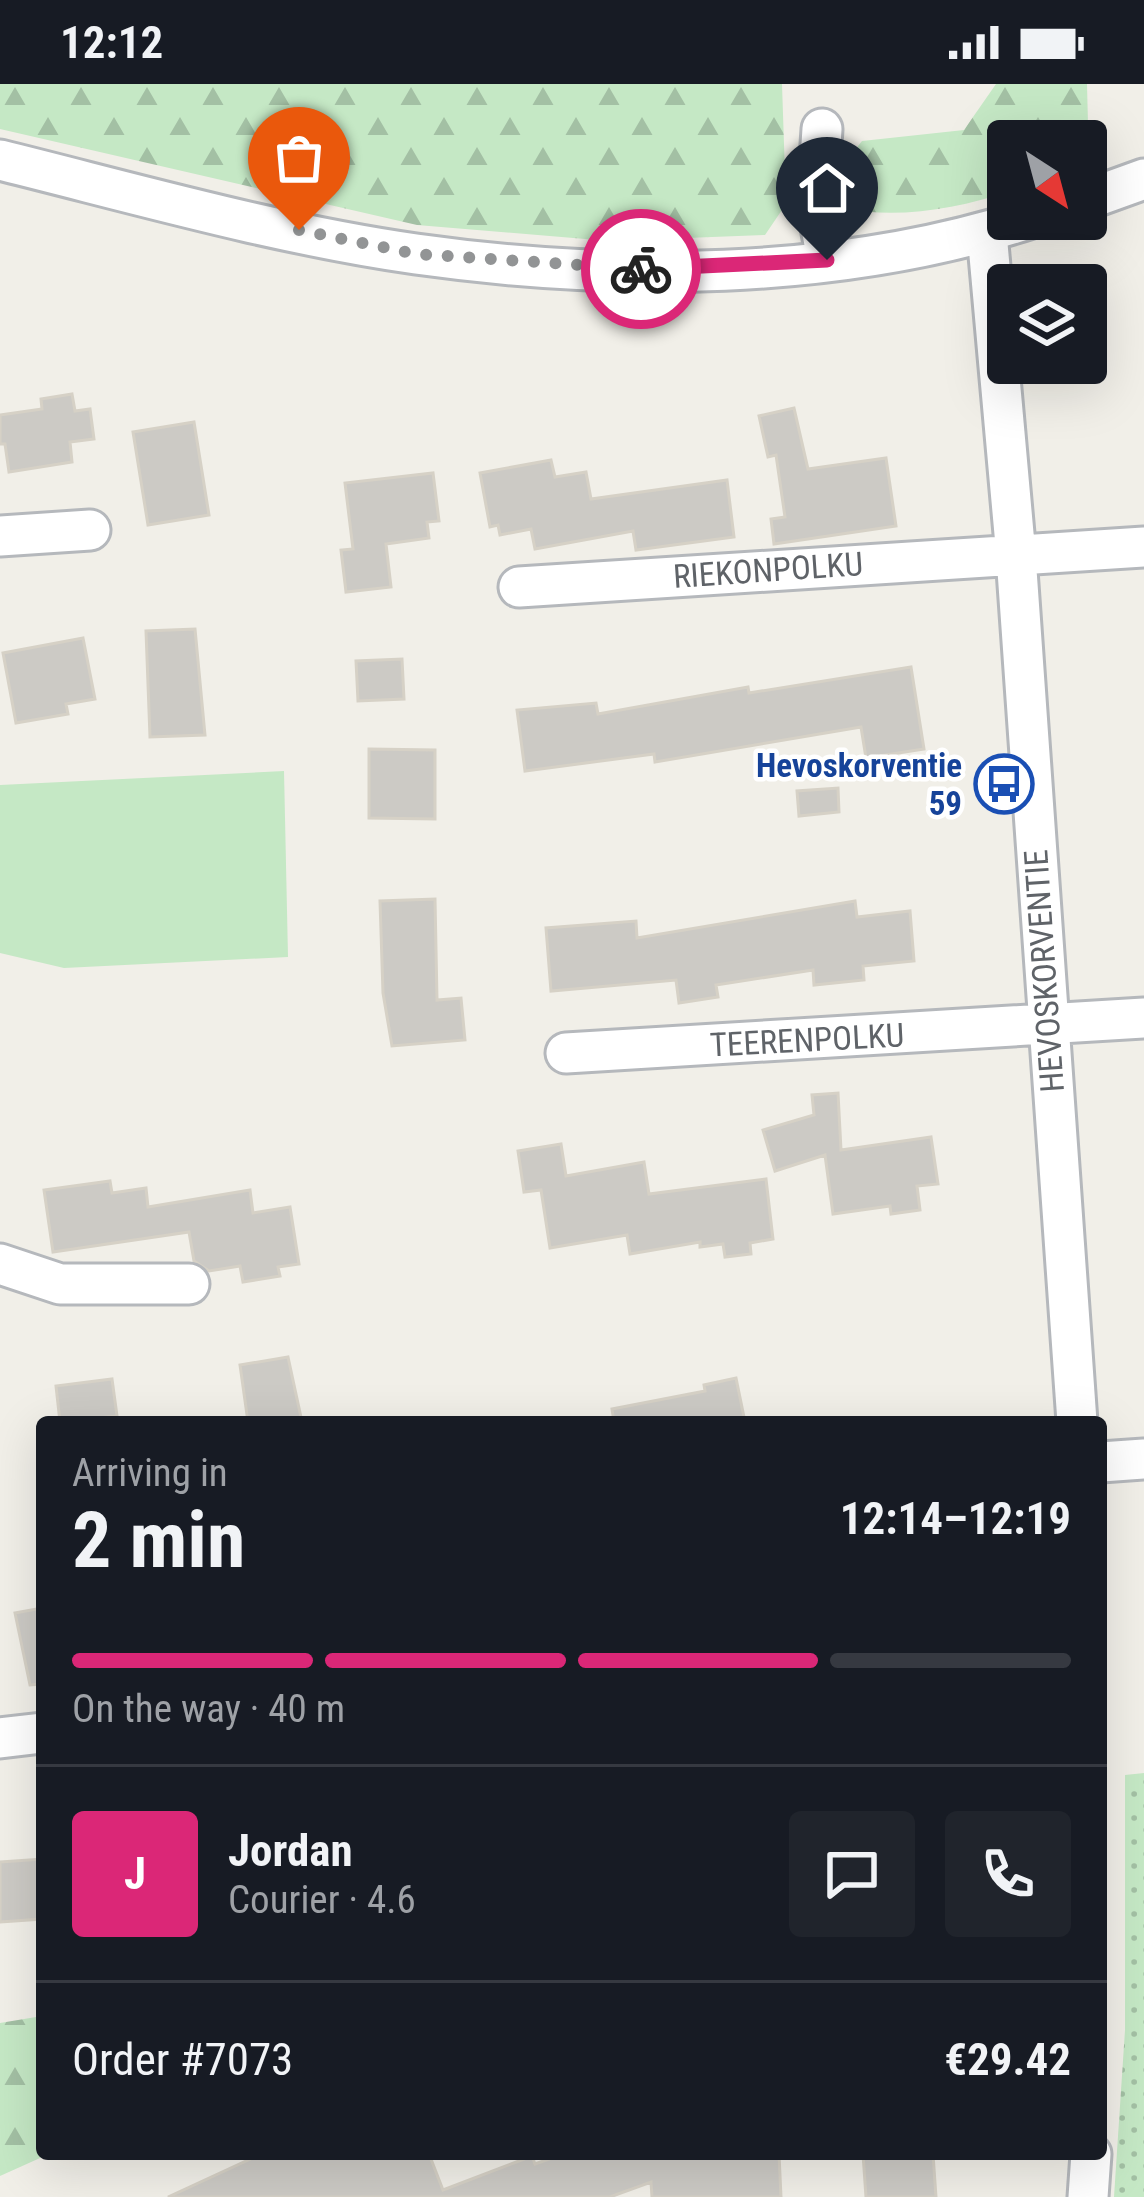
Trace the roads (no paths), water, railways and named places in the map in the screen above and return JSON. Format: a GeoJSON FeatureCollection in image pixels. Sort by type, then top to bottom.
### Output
{"type":"FeatureCollection","features":[{"type":"Feature","properties":{"kind":"street"},"geometry":{"type":"LineString","coordinates":[[822,129],[818,205],[827,260]]}},
{"type":"Feature","properties":{"kind":"street"},"geometry":{"type":"LineString","coordinates":[[0,160],[222,215],[416,254],[642,269],[827,260],[987,232]]}},
{"type":"Feature","properties":{"kind":"street"},"geometry":{"type":"LineString","coordinates":[[1107,192],[1144,179]]}},
{"type":"Feature","properties":{"kind":"street","name":"HEVOSKORVENTIE"},"geometry":{"type":"LineString","coordinates":[[988,240],[1016,556],[1077,1416]]}},
{"type":"Feature","properties":{"kind":"street"},"geometry":{"type":"LineString","coordinates":[[0,536],[90,530]]}},
{"type":"Feature","properties":{"kind":"street","name":"RIEKONPOLKU"},"geometry":{"type":"LineString","coordinates":[[519,587],[1144,547]]}},
{"type":"Feature","properties":{"kind":"street","name":"TEERENPOLKU"},"geometry":{"type":"LineString","coordinates":[[566,1053],[1144,1018]]}},
{"type":"Feature","properties":{"kind":"street"},"geometry":{"type":"LineString","coordinates":[[0,1264],[60,1284],[189,1284]]}},
{"type":"Feature","properties":{"kind":"street"},"geometry":{"type":"LineString","coordinates":[[1107,1462],[1144,1459]]}},
{"type":"Feature","properties":{"kind":"street"},"geometry":{"type":"LineString","coordinates":[[0,1738],[36,1734]]}},
{"type":"Feature","properties":{"kind":"street"},"geometry":{"type":"LineString","coordinates":[[1088,2197],[1091,2160]]}},
{"type":"Feature","properties":{"kind":"place","name":"Hevoskorventie 59"},"geometry":{"type":"Point","coordinates":[1004,784]}}]}
